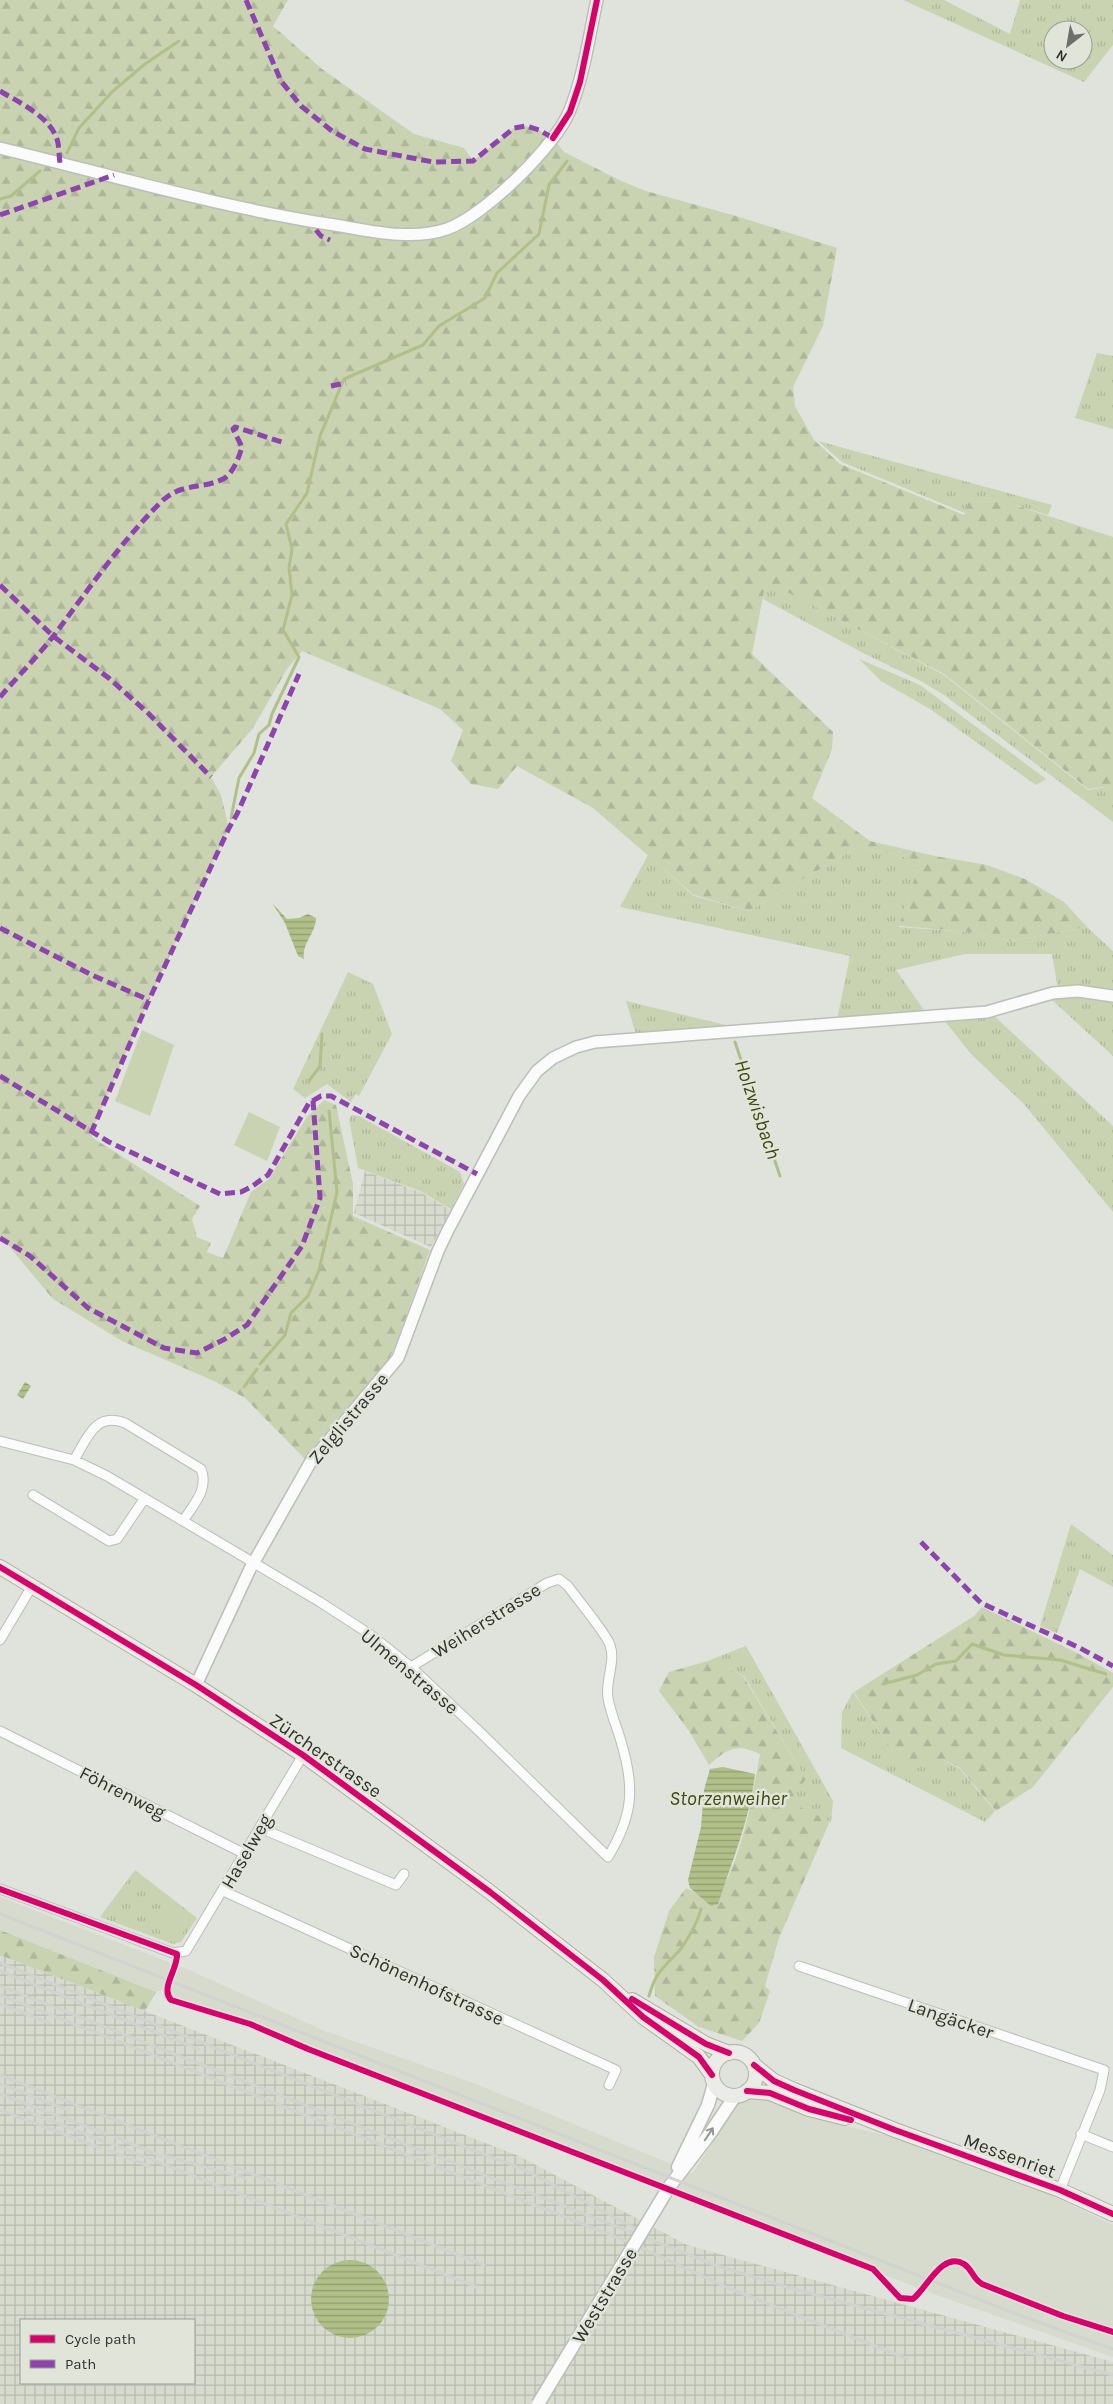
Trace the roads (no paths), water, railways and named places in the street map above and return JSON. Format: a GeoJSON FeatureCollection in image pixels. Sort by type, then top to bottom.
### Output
{"type":"FeatureCollection","features":[{"type":"Feature","properties":{"kind":"main road","name":"Zürcherstrasse"},"geometry":{"type":"LineString","coordinates":[[0,1566],[196,1685],[303,1755],[490,1892],[618,1992],[643,2017],[699,2057],[713,2080]]}},
{"type":"Feature","properties":{"kind":"main road","name":"Zürcherstrasse"},"geometry":{"type":"LineString","coordinates":[[618,1992],[706,2044],[729,2052]]}},
{"type":"Feature","properties":{"kind":"main road","name":"Messenriet"},"geometry":{"type":"LineString","coordinates":[[729,2052],[746,2056],[754,2065],[774,2080],[838,2112],[894,2130],[1060,2190],[1113,2214]]}},
{"type":"Feature","properties":{"kind":"main road"},"geometry":{"type":"LineString","coordinates":[[713,2080],[712,2068],[718,2058],[729,2052]]}},
{"type":"Feature","properties":{"kind":"main road"},"geometry":{"type":"LineString","coordinates":[[741,2094],[755,2080],[754,2065]]}},
{"type":"Feature","properties":{"kind":"main road","name":"Messenriet"},"geometry":{"type":"LineString","coordinates":[[713,2080],[723,2093],[741,2094],[761,2090],[808,2109],[838,2112]]}},
{"type":"Feature","properties":{"kind":"main road","name":"Weststrasse"},"geometry":{"type":"LineString","coordinates":[[538,2404],[669,2187],[708,2105],[713,2080]]}},
{"type":"Feature","properties":{"kind":"main road","name":"Weststrasse"},"geometry":{"type":"LineString","coordinates":[[669,2187],[741,2094]]}},
{"type":"Feature","properties":{"kind":"street"},"geometry":{"type":"LineString","coordinates":[[0,148],[114,175],[224,205],[314,222],[375,232],[420,234],[447,229],[466,220],[506,188],[553,138],[570,112],[580,82],[597,0]]}},
{"type":"Feature","properties":{"kind":"street","name":"Zelglistrasse"},"geometry":{"type":"LineString","coordinates":[[196,1685],[253,1563],[313,1457],[398,1358],[438,1251],[477,1174],[519,1096],[537,1071],[553,1058],[576,1047],[631,1038],[724,1033],[987,1012],[1053,993],[1078,992],[1113,996]]}},
{"type":"Feature","properties":{"kind":"street"},"geometry":{"type":"LineString","coordinates":[[74,1460],[95,1425],[107,1420],[125,1423],[201,1469],[204,1483],[202,1490],[183,1521]]}},
{"type":"Feature","properties":{"kind":"street","name":"Ulmenstrasse"},"geometry":{"type":"LineString","coordinates":[[0,1441],[74,1460],[145,1498],[320,1602],[371,1635],[411,1667],[608,1857]]}},
{"type":"Feature","properties":{"kind":"street"},"geometry":{"type":"LineString","coordinates":[[33,1495],[109,1541],[117,1539],[145,1498]]}},
{"type":"Feature","properties":{"kind":"street","name":"Weiherstrasse"},"geometry":{"type":"LineString","coordinates":[[411,1667],[547,1583],[559,1579],[568,1586],[610,1644],[612,1659],[607,1678],[608,1697],[624,1750],[630,1781],[629,1812],[622,1833],[608,1857]]}},
{"type":"Feature","properties":{"kind":"street"},"geometry":{"type":"LineString","coordinates":[[0,1640],[32,1586]]}},
{"type":"Feature","properties":{"kind":"street","name":"Föhrenweg"},"geometry":{"type":"LineString","coordinates":[[0,1731],[245,1854]]}},
{"type":"Feature","properties":{"kind":"street","name":"Haselweg"},"geometry":{"type":"LineString","coordinates":[[0,1889],[173,1953],[180,1953],[189,1948],[303,1755]]}},
{"type":"Feature","properties":{"kind":"street"},"geometry":{"type":"LineString","coordinates":[[260,1828],[396,1885],[404,1874]]}},
{"type":"Feature","properties":{"kind":"street","name":"Schönenhofstrasse"},"geometry":{"type":"LineString","coordinates":[[223,1891],[616,2070],[609,2085]]}},
{"type":"Feature","properties":{"kind":"street","name":"Langäcker"},"geometry":{"type":"LineString","coordinates":[[799,1966],[1109,2070],[1081,2134],[1060,2190]]}},
{"type":"Feature","properties":{"kind":"street"},"geometry":{"type":"LineString","coordinates":[[1081,2134],[1113,2147]]}},
{"type":"Feature","properties":{"kind":"water"},"geometry":{"type":"Polygon","coordinates":[[[272,903],[287,919],[299,918],[308,914],[316,918],[314,929],[306,943],[304,959],[298,956],[285,923],[272,903]]]}},
{"type":"Feature","properties":{"kind":"water"},"geometry":{"type":"Polygon","coordinates":[[[25,1382],[31,1386],[23,1399],[17,1395],[25,1382]]]}},
{"type":"Feature","properties":{"kind":"water","name":"Storzenweiher"},"geometry":{"type":"Polygon","coordinates":[[[723,1767],[755,1774],[745,1824],[735,1856],[718,1904],[711,1906],[690,1888],[688,1880],[701,1827],[704,1790],[710,1769],[723,1767]]]}},
{"type":"Feature","properties":{"kind":"water"},"geometry":{"type":"Polygon","coordinates":[[[350,2260],[365,2263],[378,2271],[386,2284],[389,2299],[386,2314],[378,2327],[365,2335],[350,2338],[335,2335],[322,2327],[314,2314],[311,2299],[314,2284],[322,2271],[335,2263],[350,2260]]]}},
{"type":"Feature","properties":{"kind":"waterway"},"geometry":{"type":"LineString","coordinates":[[67,153],[79,128],[113,91],[145,64],[179,41]]}},
{"type":"Feature","properties":{"kind":"waterway"},"geometry":{"type":"LineString","coordinates":[[231,818],[239,778],[254,753],[259,734],[269,725],[272,714],[299,657],[283,630],[292,595],[289,568],[292,549],[286,524],[307,493],[320,436],[344,379],[423,345],[439,326],[485,298],[497,273],[539,234],[549,185],[567,161]]}},
{"type":"Feature","properties":{"kind":"waterway"},"geometry":{"type":"LineString","coordinates":[[0,199],[11,196],[40,171]]}},
{"type":"Feature","properties":{"kind":"waterway"},"geometry":{"type":"LineString","coordinates":[[309,1081],[320,1066],[322,1034]]}},
{"type":"Feature","properties":{"kind":"waterway","name":"Holzwisbach"},"geometry":{"type":"LineString","coordinates":[[735,1042],[780,1176]]}},
{"type":"Feature","properties":{"kind":"waterway"},"geometry":{"type":"LineString","coordinates":[[260,1364],[285,1335],[291,1313],[308,1296],[319,1270],[337,1192],[329,1111]]}},
{"type":"Feature","properties":{"kind":"waterway"},"geometry":{"type":"LineString","coordinates":[[244,1387],[257,1369]]}},
{"type":"Feature","properties":{"kind":"waterway"},"geometry":{"type":"LineString","coordinates":[[883,1684],[917,1675],[936,1664],[956,1661],[972,1644],[1004,1655],[1060,1660],[1106,1674]]}},
{"type":"Feature","properties":{"kind":"waterway"},"geometry":{"type":"LineString","coordinates":[[649,1996],[659,1973],[680,1950],[687,1939],[701,1909]]}},
{"type":"Feature","properties":{"kind":"railway"},"geometry":{"type":"LineString","coordinates":[[0,1914],[1019,2315],[1113,2349]]}},
{"type":"Feature","properties":{"kind":"railway"},"geometry":{"type":"LineString","coordinates":[[0,1963],[527,2171],[640,2231]]}},
{"type":"Feature","properties":{"kind":"railway"},"geometry":{"type":"LineString","coordinates":[[0,1971],[198,2049]]}},
{"type":"Feature","properties":{"kind":"railway"},"geometry":{"type":"LineString","coordinates":[[0,1986],[715,2265],[790,2288],[1113,2375]]}},
{"type":"Feature","properties":{"kind":"railway"},"geometry":{"type":"LineString","coordinates":[[0,1995],[631,2243],[726,2287],[908,2359]]}},
{"type":"Feature","properties":{"kind":"railway"},"geometry":{"type":"LineString","coordinates":[[0,2004],[49,2023]]}},
{"type":"Feature","properties":{"kind":"railway"},"geometry":{"type":"LineString","coordinates":[[0,2075],[484,2265]]}},
{"type":"Feature","properties":{"kind":"railway"},"geometry":{"type":"LineString","coordinates":[[0,2084],[68,2110]]}},
{"type":"Feature","properties":{"kind":"railway"},"geometry":{"type":"LineString","coordinates":[[0,2094],[106,2134]]}},
{"type":"Feature","properties":{"kind":"railway"},"geometry":{"type":"LineString","coordinates":[[19,2108],[103,2141]]}},
{"type":"Feature","properties":{"kind":"railway"},"geometry":{"type":"LineString","coordinates":[[0,2110],[100,2148]]}},
{"type":"Feature","properties":{"kind":"railway"},"geometry":{"type":"LineString","coordinates":[[115,2137],[168,2159]]}},
{"type":"Feature","properties":{"kind":"railway"},"geometry":{"type":"LineString","coordinates":[[112,2144],[477,2287]]}},
{"type":"Feature","properties":{"kind":"railway"},"geometry":{"type":"LineString","coordinates":[[110,2151],[149,2166]]}},
{"type":"Feature","properties":{"kind":"railway"},"geometry":{"type":"LineString","coordinates":[[162,2155],[245,2178]]}}]}
